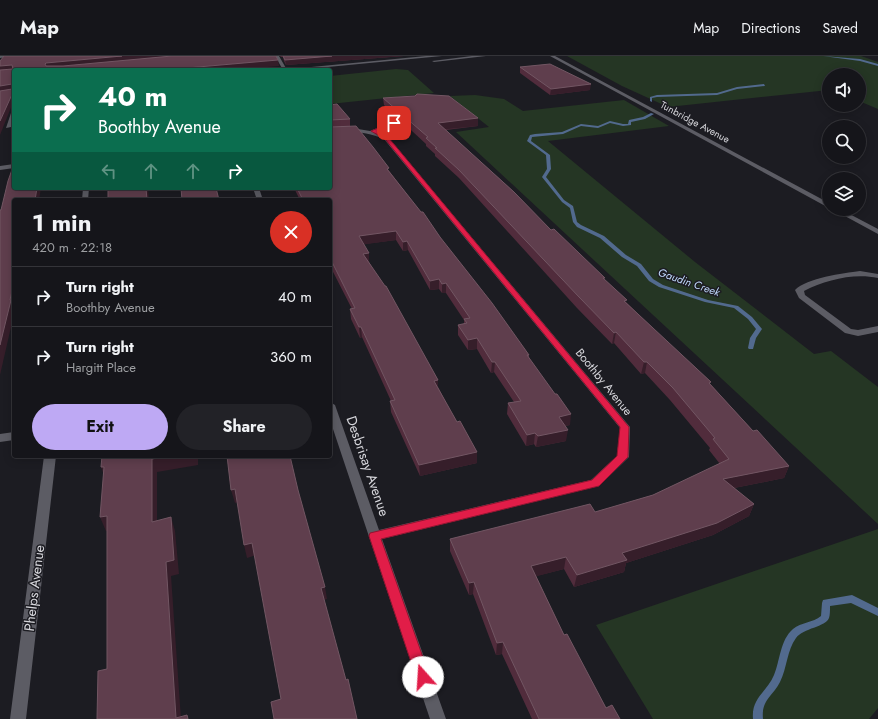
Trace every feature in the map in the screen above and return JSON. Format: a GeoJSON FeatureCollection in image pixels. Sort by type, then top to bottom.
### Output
{"type":"FeatureCollection","features":[{"type":"Feature","properties":{"kind":"street"},"geometry":{"type":"LineString","coordinates":[[0,57],[11,56]]}},
{"type":"Feature","properties":{"kind":"street"},"geometry":{"type":"LineString","coordinates":[[305,68],[440,56]]}},
{"type":"Feature","properties":{"kind":"street"},"geometry":{"type":"LineString","coordinates":[[332,70],[484,56]]}},
{"type":"Feature","properties":{"kind":"street","name":"Tunbridge Avenue"},"geometry":{"type":"LineString","coordinates":[[552,56],[822,202]]}},
{"type":"Feature","properties":{"kind":"street"},"geometry":{"type":"LineString","coordinates":[[282,68],[278,58],[287,59]]}},
{"type":"Feature","properties":{"kind":"street"},"geometry":{"type":"LineString","coordinates":[[332,131],[346,129],[373,131],[394,123]]}},
{"type":"Feature","properties":{"kind":"street"},"geometry":{"type":"LineString","coordinates":[[0,128],[11,127]]}},
{"type":"Feature","properties":{"kind":"street","name":"Boothby Avenue"},"geometry":{"type":"LineString","coordinates":[[373,131],[386,138],[624,427],[622,457],[595,483],[374,536]]}},
{"type":"Feature","properties":{"kind":"street"},"geometry":{"type":"LineString","coordinates":[[0,168],[12,166]]}},
{"type":"Feature","properties":{"kind":"street"},"geometry":{"type":"LineString","coordinates":[[848,216],[878,232]]}},
{"type":"Feature","properties":{"kind":"street"},"geometry":{"type":"LineString","coordinates":[[878,276],[865,273],[839,277],[800,290],[802,296],[846,330],[858,333],[878,329]]}},
{"type":"Feature","properties":{"kind":"street","name":"Desbrisay Avenue"},"geometry":{"type":"LineString","coordinates":[[332,411],[438,719]]}},
{"type":"Feature","properties":{"kind":"street"},"geometry":{"type":"LineString","coordinates":[[0,438],[12,436]]}},
{"type":"Feature","properties":{"kind":"street","name":"Phelps Avenue"},"geometry":{"type":"LineString","coordinates":[[18,719],[50,458]]}},
{"type":"Feature","properties":{"kind":"green space"},"geometry":{"type":"Polygon","coordinates":[[[567,56],[861,56],[878,62],[878,109],[866,104],[866,68],[822,68],[822,91],[668,107],[622,86],[567,56]]]}},
{"type":"Feature","properties":{"kind":"green space"},"geometry":{"type":"Polygon","coordinates":[[[396,69],[408,70],[434,93],[332,104],[332,76],[396,69]]]}},
{"type":"Feature","properties":{"kind":"green space"},"geometry":{"type":"Polygon","coordinates":[[[475,95],[504,99],[523,111],[624,100],[669,126],[548,141],[695,262],[814,354],[831,351],[878,387],[878,524],[456,132],[489,127],[450,96],[475,95]]]}},
{"type":"Feature","properties":{"kind":"green space"},"geometry":{"type":"Polygon","coordinates":[[[878,529],[878,708],[869,719],[653,719],[596,625],[878,529]]]}},
{"type":"Feature","properties":{"kind":"building"},"geometry":{"type":"Polygon","coordinates":[[[4,56],[122,56],[45,64],[46,66],[63,66],[172,56],[276,56],[278,60],[186,68],[13,68],[12,65],[0,66],[0,61],[4,56]]]}},
{"type":"Feature","properties":{"kind":"building"},"geometry":{"type":"Polygon","coordinates":[[[283,56],[332,56],[285,60],[283,56]]]}},
{"type":"Feature","properties":{"kind":"building"},"geometry":{"type":"Polygon","coordinates":[[[550,64],[591,84],[551,89],[520,67],[550,64]]]}},
{"type":"Feature","properties":{"kind":"building"},"geometry":{"type":"Polygon","coordinates":[[[12,69],[12,84],[0,86],[0,70],[12,69]]]}},
{"type":"Feature","properties":{"kind":"building"},"geometry":{"type":"Polygon","coordinates":[[[12,89],[12,94],[0,121],[0,91],[12,89]]]}},
{"type":"Feature","properties":{"kind":"building"},"geometry":{"type":"Polygon","coordinates":[[[417,94],[449,96],[478,118],[438,123],[514,192],[551,230],[554,229],[605,278],[603,278],[627,300],[624,301],[711,382],[709,383],[753,431],[757,430],[789,466],[723,479],[754,504],[717,523],[622,553],[627,560],[577,575],[566,557],[531,566],[564,635],[567,634],[606,708],[612,705],[620,719],[539,719],[503,642],[497,643],[474,582],[469,583],[450,539],[590,504],[595,512],[653,495],[729,459],[713,439],[715,438],[673,388],[647,362],[644,362],[616,332],[614,333],[459,170],[435,148],[437,148],[426,138],[428,137],[383,98],[415,96],[417,94]]]}},
{"type":"Feature","properties":{"kind":"building"},"geometry":{"type":"Polygon","coordinates":[[[337,104],[350,119],[332,120],[332,105],[337,104]]]}},
{"type":"Feature","properties":{"kind":"building"},"geometry":{"type":"Polygon","coordinates":[[[356,126],[373,147],[389,168],[387,169],[421,212],[423,212],[440,237],[492,303],[529,355],[527,355],[571,414],[559,417],[568,430],[538,436],[535,433],[527,435],[508,403],[521,401],[495,362],[492,362],[477,338],[468,340],[458,325],[467,323],[464,319],[470,318],[446,283],[442,284],[439,279],[430,281],[407,241],[403,242],[396,231],[359,236],[369,253],[363,254],[386,286],[438,380],[434,381],[457,422],[460,421],[477,452],[419,465],[390,401],[395,400],[361,327],[359,327],[350,309],[355,308],[332,262],[332,198],[302,198],[298,190],[332,190],[332,127],[356,126]]]}},
{"type":"Feature","properties":{"kind":"building"},"geometry":{"type":"Polygon","coordinates":[[[12,170],[12,190],[37,190],[35,198],[12,198],[12,291],[0,345],[0,210],[12,170]]]}},
{"type":"Feature","properties":{"kind":"building"},"geometry":{"type":"Polygon","coordinates":[[[108,190],[146,190],[147,198],[108,198],[108,190]]]}},
{"type":"Feature","properties":{"kind":"building"},"geometry":{"type":"Polygon","coordinates":[[[181,190],[216,190],[218,198],[182,198],[181,190]]]}},
{"type":"Feature","properties":{"kind":"building"},"geometry":{"type":"Polygon","coordinates":[[[102,458],[157,458],[152,459],[152,522],[171,517],[174,560],[166,562],[176,718],[187,715],[188,719],[97,719],[98,671],[107,669],[107,516],[100,517],[104,467],[101,467],[102,458]]]}},
{"type":"Feature","properties":{"kind":"building"},"geometry":{"type":"Polygon","coordinates":[[[227,458],[290,458],[325,587],[321,588],[346,680],[348,679],[357,719],[274,719],[271,702],[281,699],[252,543],[244,545],[235,489],[231,490],[227,458]]]}},
{"type":"Feature","properties":{"kind":"waterway"},"geometry":{"type":"LineString","coordinates":[[824,56],[860,60],[878,65]]}},
{"type":"Feature","properties":{"kind":"waterway","name":"Gaudin Creek"},"geometry":{"type":"LineString","coordinates":[[651,101],[651,98],[657,96],[717,94],[737,88],[764,85]]}},
{"type":"Feature","properties":{"kind":"waterway","name":"Gaudin Creek"},"geometry":{"type":"LineString","coordinates":[[652,114],[644,118],[630,121],[629,125],[610,122],[598,127],[581,125],[563,133],[531,136],[529,141],[548,155],[549,169],[544,177],[563,201],[572,207],[575,222],[579,226],[602,237],[624,256],[639,265],[651,280],[661,286],[707,301],[736,307],[750,318],[759,329],[753,338],[751,348]]}},
{"type":"Feature","properties":{"kind":"waterway","name":"Gaudin Creek"},"geometry":{"type":"LineString","coordinates":[[758,719],[757,713],[760,702],[777,679],[786,650],[793,635],[796,631],[817,623],[825,618],[826,603],[852,599],[878,612]]}},
{"type":"Feature","properties":{"kind":"route"},"geometry":{"type":"LineString","coordinates":[[394,123],[373,131],[386,138],[624,427],[622,457],[595,483],[374,536],[423,677]]}}]}
